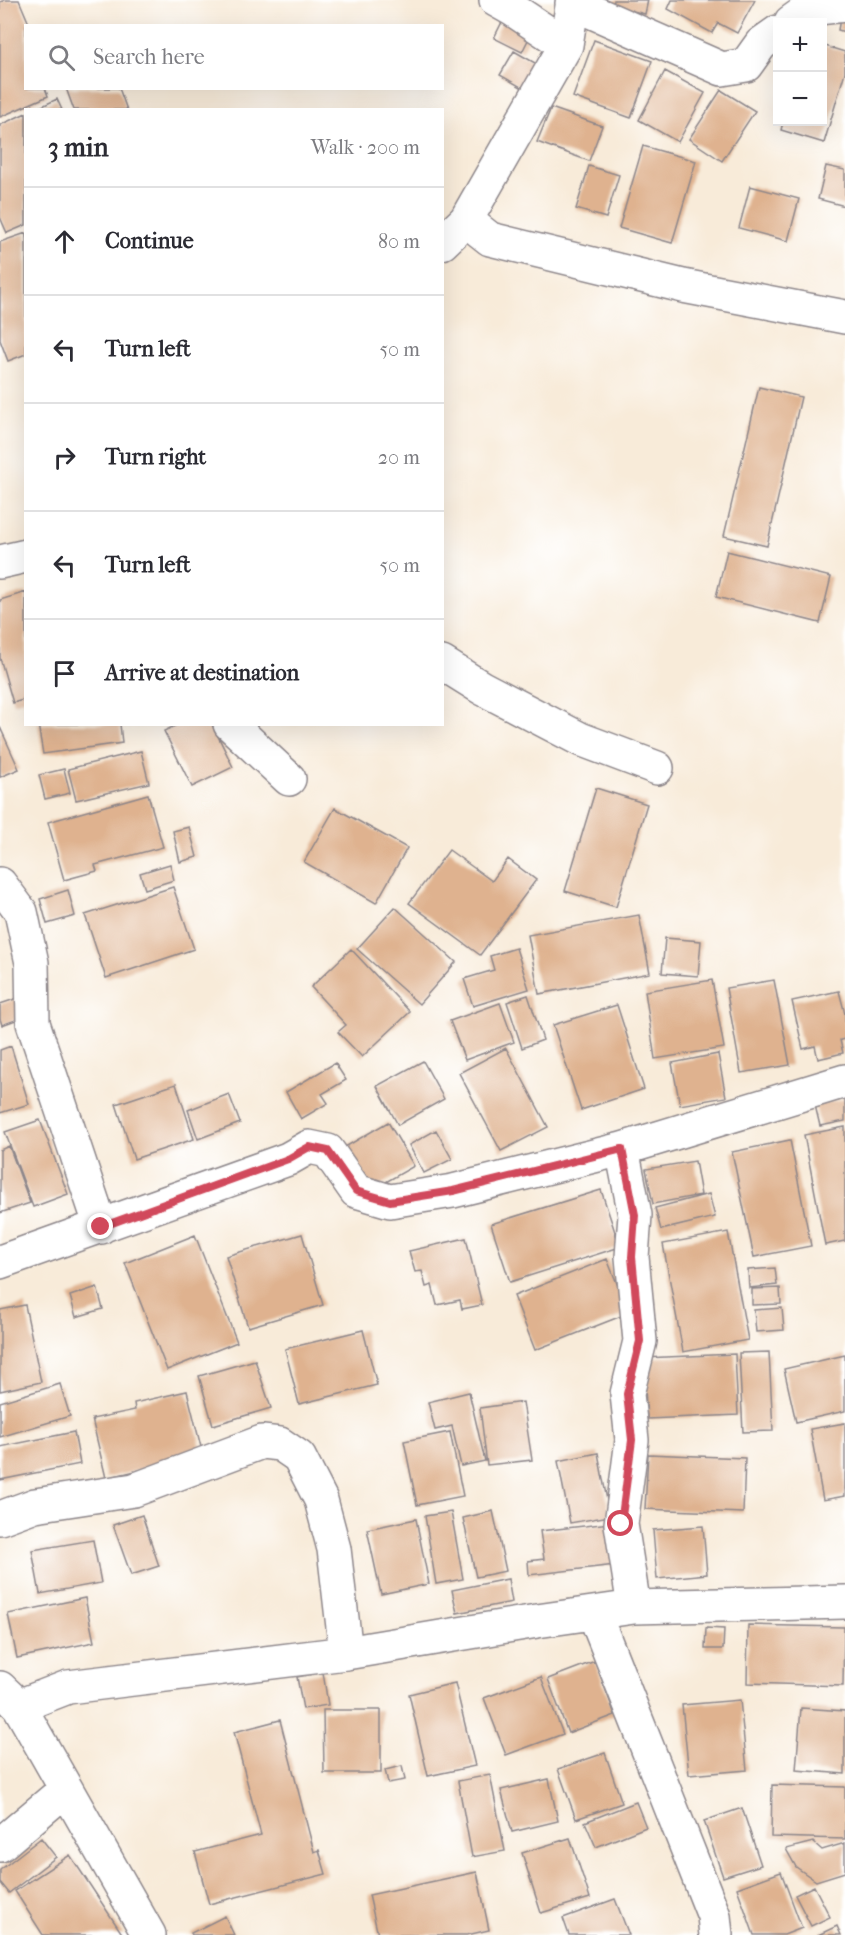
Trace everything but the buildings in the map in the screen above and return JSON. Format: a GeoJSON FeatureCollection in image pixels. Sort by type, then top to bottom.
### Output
{"type":"FeatureCollection","features":[{"type":"Feature","properties":{"kind":"street"},"geometry":{"type":"LineString","coordinates":[[496,0],[566,45]]}},
{"type":"Feature","properties":{"kind":"street"},"geometry":{"type":"LineString","coordinates":[[444,241],[466,220],[566,45],[573,1],[722,69],[746,65],[761,44],[773,35]]}},
{"type":"Feature","properties":{"kind":"street"},"geometry":{"type":"LineString","coordinates":[[797,18],[809,9],[845,5]]}},
{"type":"Feature","properties":{"kind":"street"},"geometry":{"type":"LineString","coordinates":[[466,220],[490,239],[683,286],[845,317]]}},
{"type":"Feature","properties":{"kind":"street"},"geometry":{"type":"LineString","coordinates":[[0,562],[24,556]]}},
{"type":"Feature","properties":{"kind":"street"},"geometry":{"type":"LineString","coordinates":[[444,664],[482,688],[580,738],[657,768]]}},
{"type":"Feature","properties":{"kind":"street"},"geometry":{"type":"LineString","coordinates":[[232,726],[289,779]]}},
{"type":"Feature","properties":{"kind":"street"},"geometry":{"type":"LineString","coordinates":[[0,885],[21,912],[32,963],[33,1023],[101,1227]]}},
{"type":"Feature","properties":{"kind":"street"},"geometry":{"type":"LineString","coordinates":[[0,1262],[288,1159],[309,1147],[328,1151],[356,1191],[390,1201],[453,1191],[622,1149],[845,1081]]}},
{"type":"Feature","properties":{"kind":"street"},"geometry":{"type":"LineString","coordinates":[[622,1149],[635,1215],[632,1257],[640,1341],[627,1394],[632,1440],[621,1524],[634,1607]]}},
{"type":"Feature","properties":{"kind":"street"},"geometry":{"type":"LineString","coordinates":[[0,1518],[35,1505],[134,1490],[262,1442],[280,1444],[298,1457],[321,1500],[334,1549],[346,1653]]}},
{"type":"Feature","properties":{"kind":"street"},"geometry":{"type":"LineString","coordinates":[[149,1935],[10,1697],[68,1687],[346,1653],[634,1607],[845,1602]]}},
{"type":"Feature","properties":{"kind":"street"},"geometry":{"type":"LineString","coordinates":[[594,1613],[714,1916],[716,1935]]}},
{"type":"Feature","properties":{"kind":"street"},"geometry":{"type":"LineString","coordinates":[[0,1845],[65,1790]]}},
{"type":"Feature","properties":{"kind":"route"},"geometry":{"type":"LineString","coordinates":[[101,1227],[288,1159],[309,1147],[328,1151],[356,1191],[390,1201],[453,1191],[622,1149],[635,1215],[632,1257],[640,1341],[627,1394],[632,1440],[621,1524]]}}]}
